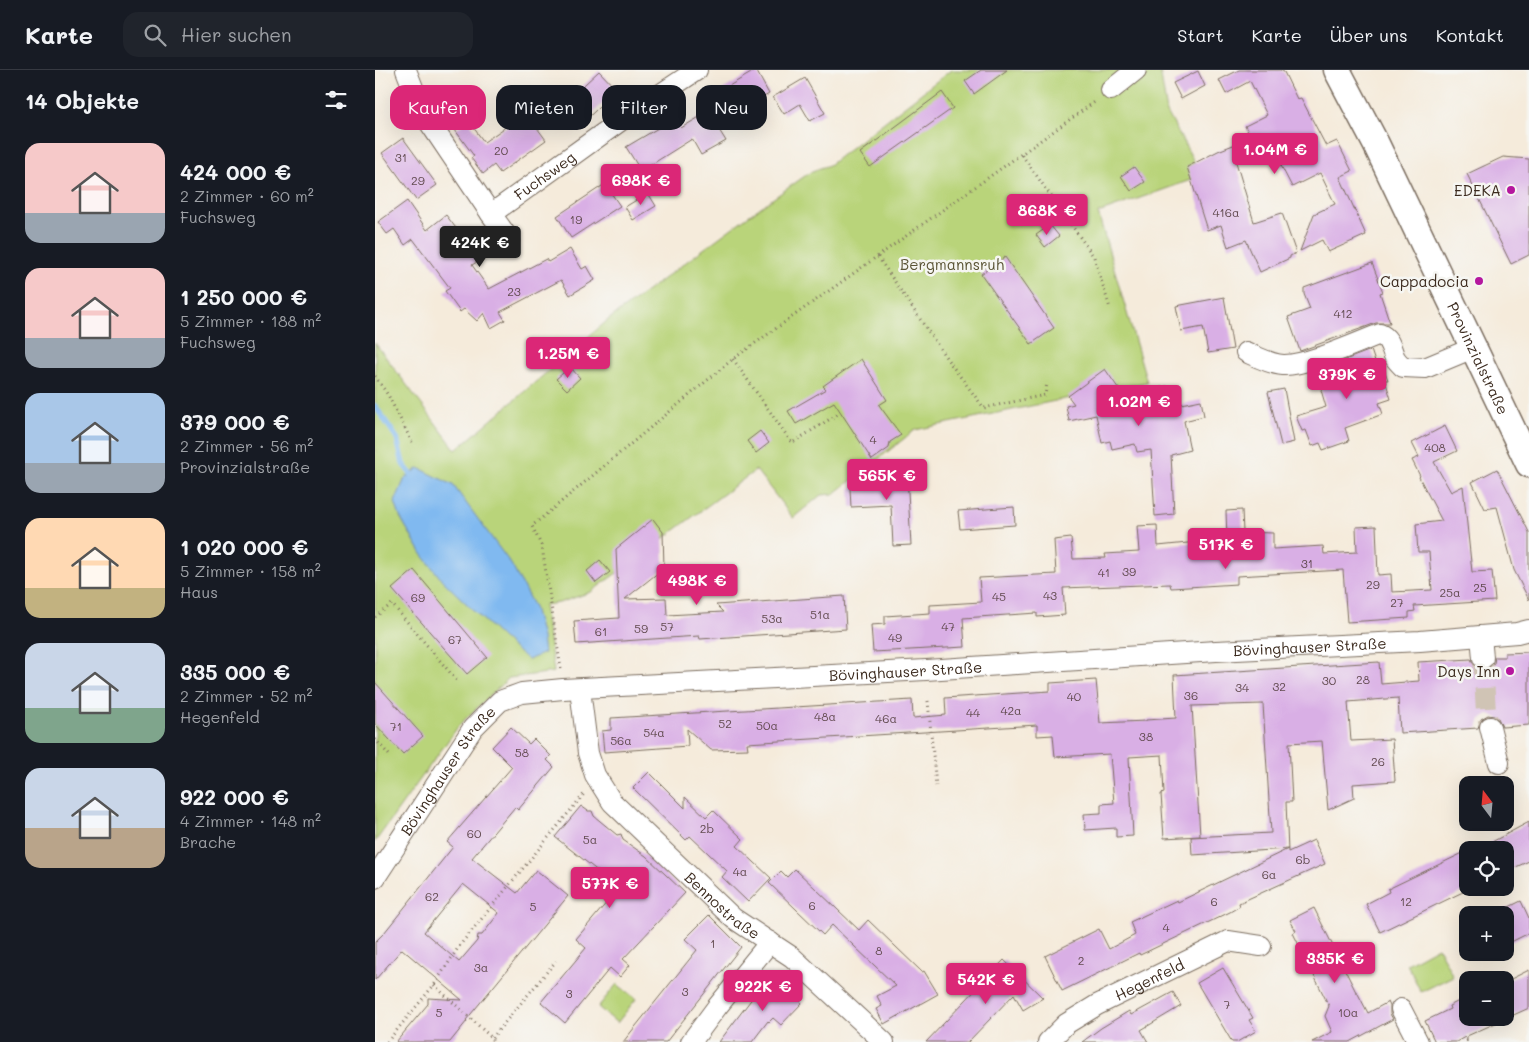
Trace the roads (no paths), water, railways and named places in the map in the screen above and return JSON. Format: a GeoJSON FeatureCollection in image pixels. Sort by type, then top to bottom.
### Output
{"type":"FeatureCollection","features":[{"type":"Feature","properties":{"kind":"main road","name":"Provinzialstraße"},"geometry":{"type":"LineString","coordinates":[[1337,70],[1372,136],[1529,464]]}},
{"type":"Feature","properties":{"kind":"street"},"geometry":{"type":"LineString","coordinates":[[406,70],[423,113],[509,239]]}},
{"type":"Feature","properties":{"kind":"street","name":"Fuchsweg"},"geometry":{"type":"LineString","coordinates":[[491,214],[623,119],[697,70]]}},
{"type":"Feature","properties":{"kind":"street"},"geometry":{"type":"LineString","coordinates":[[1111,90],[1136,70]]}},
{"type":"Feature","properties":{"kind":"street"},"geometry":{"type":"LineString","coordinates":[[1246,352],[1281,365],[1297,365],[1380,334],[1389,341],[1396,360],[1403,367],[1425,368],[1473,348]]}},
{"type":"Feature","properties":{"kind":"street","name":"Bövinghauser Straße"},"geometry":{"type":"LineString","coordinates":[[375,878],[473,728],[499,701],[522,693],[774,677],[926,670],[1207,651],[1421,641],[1517,633],[1529,630]]}},
{"type":"Feature","properties":{"kind":"street"},"geometry":{"type":"LineString","coordinates":[[1481,636],[1483,658]]}},
{"type":"Feature","properties":{"kind":"street","name":"Bennostraße"},"geometry":{"type":"LineString","coordinates":[[571,689],[581,704],[589,753],[595,775],[612,802],[733,918],[792,958],[883,1042]]}},
{"type":"Feature","properties":{"kind":"street"},"geometry":{"type":"LineString","coordinates":[[1490,727],[1499,763]]}},
{"type":"Feature","properties":{"kind":"street","name":"Hegenfeld"},"geometry":{"type":"LineString","coordinates":[[1048,1042],[1066,1024],[1097,1005],[1228,941],[1261,946]]}},
{"type":"Feature","properties":{"kind":"street"},"geometry":{"type":"LineString","coordinates":[[691,1042],[770,942]]}},
{"type":"Feature","properties":{"kind":"street"},"geometry":{"type":"LineString","coordinates":[[1401,1009],[1418,1042]]}},
{"type":"Feature","properties":{"kind":"water"},"geometry":{"type":"Polygon","coordinates":[[[419,468],[453,485],[511,564],[534,607],[544,653],[528,660],[502,638],[441,579],[422,554],[400,517],[395,502],[405,478],[419,468]]]}},
{"type":"Feature","properties":{"kind":"waterway"},"geometry":{"type":"LineString","coordinates":[[375,406],[397,438],[403,464],[411,474]]}},
{"type":"Feature","properties":{"kind":"tunnel"},"geometry":{"type":"LineString","coordinates":[[1483,658],[1486,713],[1490,727]]}},
{"type":"Feature","properties":{"kind":"place","name":"EDEKA"},"geometry":{"type":"Point","coordinates":[1511,190]}},
{"type":"Feature","properties":{"kind":"place","name":"Cappadocia"},"geometry":{"type":"Point","coordinates":[1479,281]}},
{"type":"Feature","properties":{"kind":"place","name":"Days Inn"},"geometry":{"type":"Point","coordinates":[1510,671]}},
{"type":"Feature","properties":{"kind":"park label","name":"Bergmannsruh"},"geometry":{"type":"Point","coordinates":[952,264]}}]}
